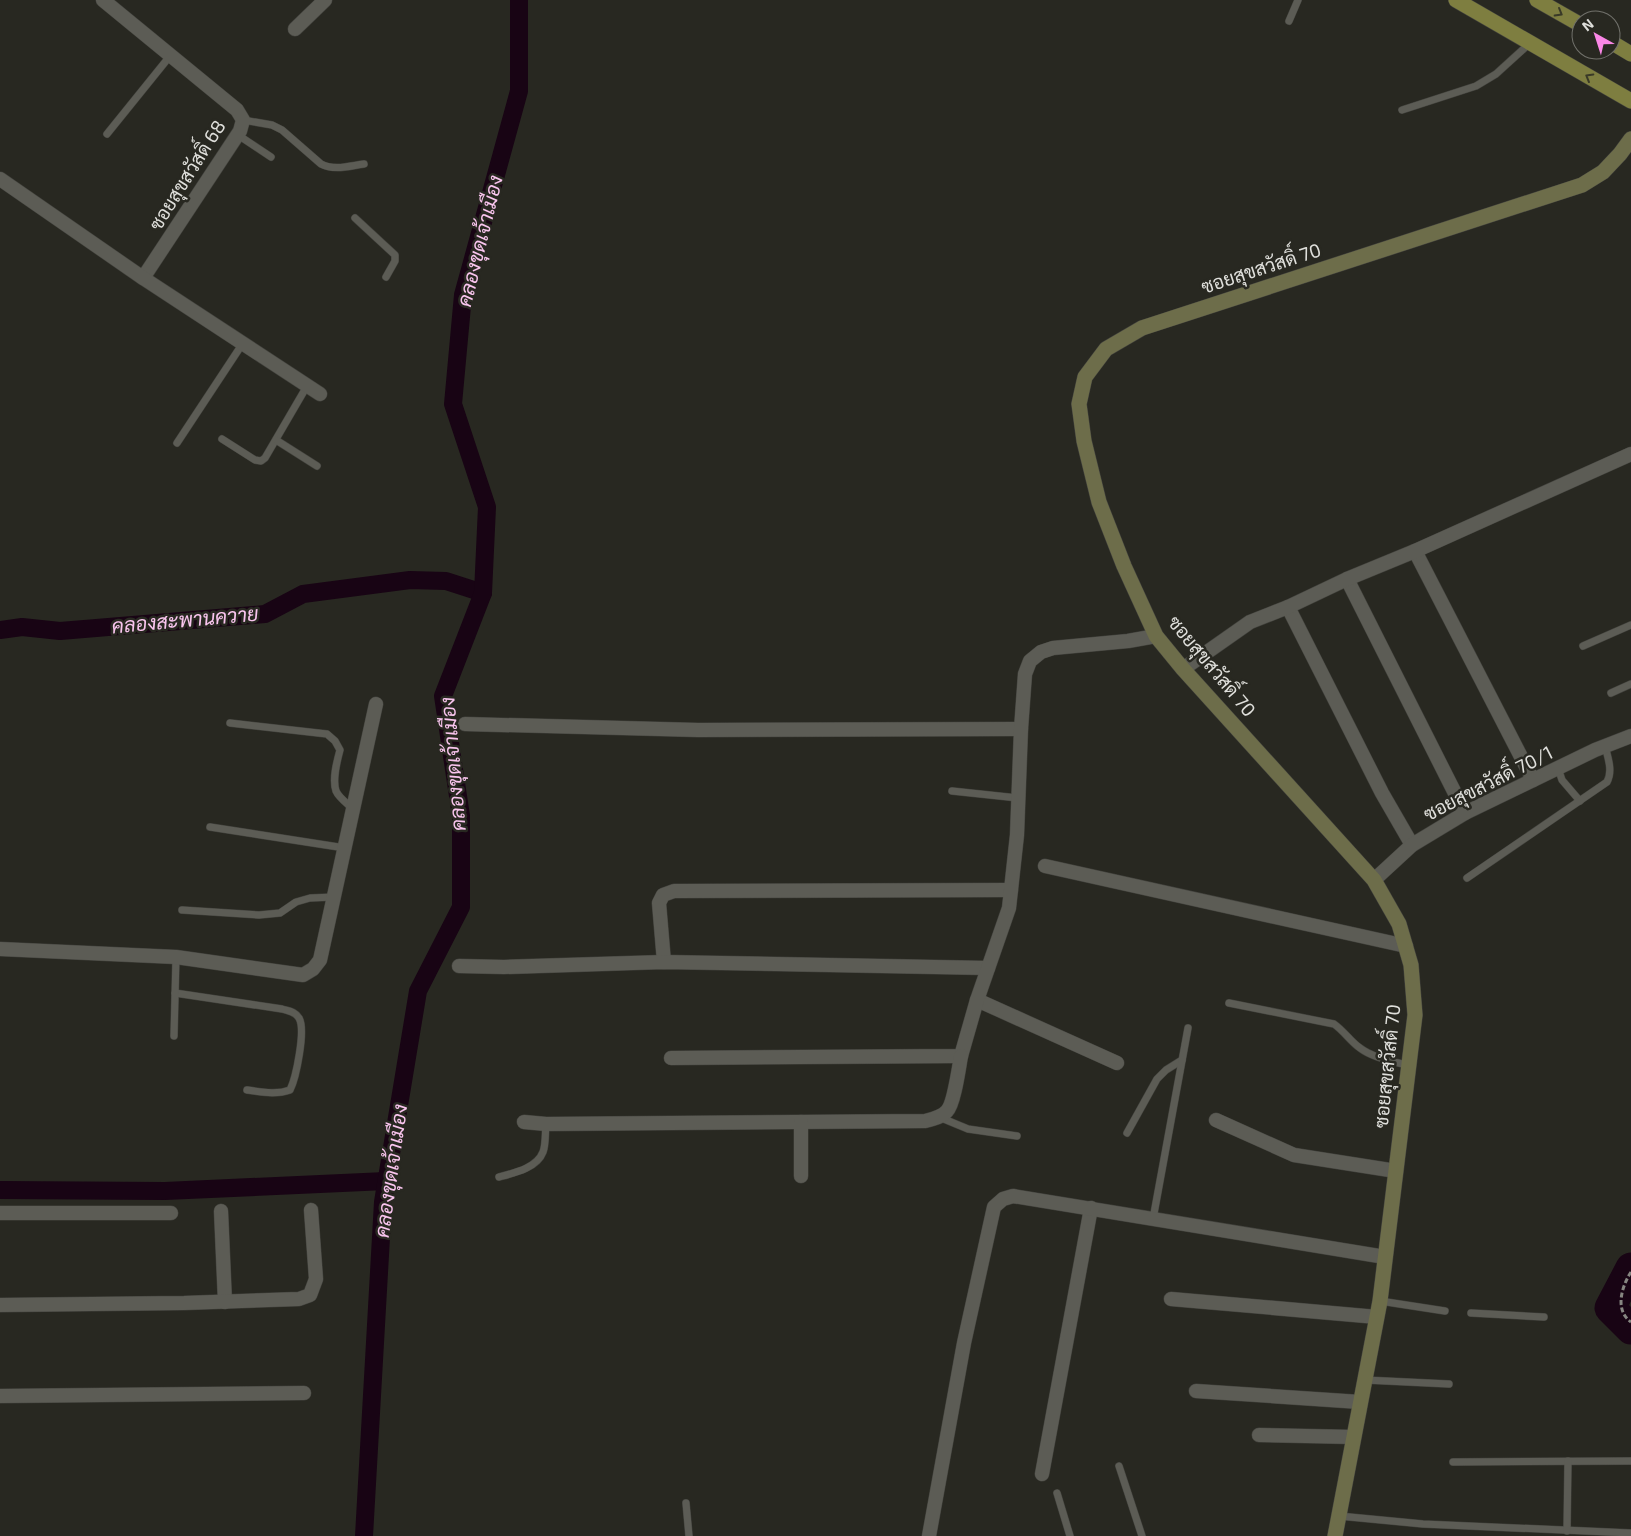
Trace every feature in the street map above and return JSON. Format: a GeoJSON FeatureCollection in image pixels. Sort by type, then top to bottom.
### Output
{"type":"FeatureCollection","features":[{"type":"Feature","properties":{"kind":"main road"},"geometry":{"type":"LineString","coordinates":[[1456,0],[1631,101]]}},
{"type":"Feature","properties":{"kind":"main road"},"geometry":{"type":"LineString","coordinates":[[1537,0],[1571,19]]}},
{"type":"Feature","properties":{"kind":"street","name":"ซอยสุขสวัสดิ์ 68"},"geometry":{"type":"LineString","coordinates":[[103,0],[237,110],[243,120],[238,135],[143,278]]}},
{"type":"Feature","properties":{"kind":"street"},"geometry":{"type":"LineString","coordinates":[[294,28],[326,0]]}},
{"type":"Feature","properties":{"kind":"street","name":"ซอยสุขสวัสดิ์ 70"},"geometry":{"type":"LineString","coordinates":[[1335,1536],[1380,1301],[1386,1257],[1415,1015],[1411,965],[1399,924],[1374,880],[1183,669],[1156,636],[1124,566],[1099,502],[1084,441],[1079,404],[1085,377],[1106,349],[1142,328],[1582,185],[1603,172],[1631,139]]}},
{"type":"Feature","properties":{"kind":"street"},"geometry":{"type":"LineString","coordinates":[[0,179],[143,278],[320,394]]}},
{"type":"Feature","properties":{"kind":"street"},"geometry":{"type":"LineString","coordinates":[[1183,669],[1250,622],[1415,551],[1631,454]]}},
{"type":"Feature","properties":{"kind":"street"},"geometry":{"type":"LineString","coordinates":[[1415,551],[1533,780]]}},
{"type":"Feature","properties":{"kind":"street"},"geometry":{"type":"LineString","coordinates":[[1347,579],[1466,813]]}},
{"type":"Feature","properties":{"kind":"street"},"geometry":{"type":"LineString","coordinates":[[1288,607],[1382,794],[1412,845]]}},
{"type":"Feature","properties":{"kind":"street"},"geometry":{"type":"LineString","coordinates":[[524,1122],[546,1124],[925,1121],[939,1117],[948,1110],[952,1102],[961,1056],[977,1000],[1009,908],[1017,835],[1020,729],[1026,674],[1030,661],[1041,652],[1053,648],[1128,641],[1156,636]]}},
{"type":"Feature","properties":{"kind":"street"},"geometry":{"type":"LineString","coordinates":[[0,949],[176,957],[302,975],[313,970],[320,960],[376,704]]}},
{"type":"Feature","properties":{"kind":"street"},"geometry":{"type":"LineString","coordinates":[[465,724],[698,730],[1020,729]]}},
{"type":"Feature","properties":{"kind":"street","name":"ซอยสุขสวัสดิ์ 70/1"},"geometry":{"type":"LineString","coordinates":[[1374,880],[1412,845],[1466,813],[1605,746],[1631,736]]}},
{"type":"Feature","properties":{"kind":"street"},"geometry":{"type":"LineString","coordinates":[[1045,866],[1406,946]]}},
{"type":"Feature","properties":{"kind":"street"},"geometry":{"type":"LineString","coordinates":[[664,962],[660,903],[663,896],[674,891],[1012,890]]}},
{"type":"Feature","properties":{"kind":"street"},"geometry":{"type":"LineString","coordinates":[[459,966],[504,967],[664,962],[988,968]]}},
{"type":"Feature","properties":{"kind":"street"},"geometry":{"type":"LineString","coordinates":[[977,1000],[1117,1063]]}},
{"type":"Feature","properties":{"kind":"street"},"geometry":{"type":"LineString","coordinates":[[671,1058],[961,1056]]}},
{"type":"Feature","properties":{"kind":"street"},"geometry":{"type":"LineString","coordinates":[[1216,1120],[1294,1155],[1396,1171]]}},
{"type":"Feature","properties":{"kind":"street"},"geometry":{"type":"LineString","coordinates":[[801,1176],[802,1122]]}},
{"type":"Feature","properties":{"kind":"street"},"geometry":{"type":"LineString","coordinates":[[929,1536],[964,1343],[994,1208],[1003,1199],[1013,1196],[1386,1257]]}},
{"type":"Feature","properties":{"kind":"street"},"geometry":{"type":"LineString","coordinates":[[1042,1474],[1091,1208]]}},
{"type":"Feature","properties":{"kind":"street"},"geometry":{"type":"LineString","coordinates":[[0,1305],[299,1299],[310,1295],[316,1279],[311,1210]]}},
{"type":"Feature","properties":{"kind":"street"},"geometry":{"type":"LineString","coordinates":[[221,1211],[224,1302]]}},
{"type":"Feature","properties":{"kind":"street"},"geometry":{"type":"LineString","coordinates":[[0,1213],[171,1213]]}},
{"type":"Feature","properties":{"kind":"street"},"geometry":{"type":"LineString","coordinates":[[1171,1299],[1377,1317]]}},
{"type":"Feature","properties":{"kind":"street"},"geometry":{"type":"LineString","coordinates":[[1196,1391],[1360,1402]]}},
{"type":"Feature","properties":{"kind":"street"},"geometry":{"type":"LineString","coordinates":[[0,1396],[304,1393]]}},
{"type":"Feature","properties":{"kind":"street"},"geometry":{"type":"LineString","coordinates":[[1259,1435],[1354,1437]]}},
{"type":"Feature","properties":{"kind":"lane"},"geometry":{"type":"LineString","coordinates":[[1289,21],[1298,0]]}},
{"type":"Feature","properties":{"kind":"lane"},"geometry":{"type":"LineString","coordinates":[[1402,110],[1476,86],[1496,74],[1530,43]]}},
{"type":"Feature","properties":{"kind":"lane"},"geometry":{"type":"LineString","coordinates":[[108,134],[170,56]]}},
{"type":"Feature","properties":{"kind":"lane"},"geometry":{"type":"LineString","coordinates":[[243,120],[272,125],[282,130],[321,164],[328,167],[338,168],[364,164]]}},
{"type":"Feature","properties":{"kind":"lane"},"geometry":{"type":"LineString","coordinates":[[238,135],[271,157]]}},
{"type":"Feature","properties":{"kind":"lane"},"geometry":{"type":"LineString","coordinates":[[355,218],[395,255],[395,261],[386,277]]}},
{"type":"Feature","properties":{"kind":"lane"},"geometry":{"type":"LineString","coordinates":[[177,443],[243,343]]}},
{"type":"Feature","properties":{"kind":"lane"},"geometry":{"type":"LineString","coordinates":[[222,439],[255,460],[261,461],[265,458],[307,386]]}},
{"type":"Feature","properties":{"kind":"lane"},"geometry":{"type":"LineString","coordinates":[[276,440],[317,466]]}},
{"type":"Feature","properties":{"kind":"lane"},"geometry":{"type":"LineString","coordinates":[[1584,646],[1631,625]]}},
{"type":"Feature","properties":{"kind":"lane"},"geometry":{"type":"LineString","coordinates":[[1611,693],[1631,684]]}},
{"type":"Feature","properties":{"kind":"lane"},"geometry":{"type":"LineString","coordinates":[[230,723],[327,734],[335,741],[340,750],[337,761],[336,792],[353,809]]}},
{"type":"Feature","properties":{"kind":"lane"},"geometry":{"type":"LineString","coordinates":[[1467,878],[1607,782],[1610,776],[1605,746]]}},
{"type":"Feature","properties":{"kind":"lane"},"geometry":{"type":"LineString","coordinates":[[1558,768],[1562,780],[1580,801]]}},
{"type":"Feature","properties":{"kind":"lane"},"geometry":{"type":"LineString","coordinates":[[952,791],[1018,798]]}},
{"type":"Feature","properties":{"kind":"lane"},"geometry":{"type":"LineString","coordinates":[[210,826],[345,848]]}},
{"type":"Feature","properties":{"kind":"lane"},"geometry":{"type":"LineString","coordinates":[[182,910],[260,915],[280,913],[296,902],[310,898],[334,897]]}},
{"type":"Feature","properties":{"kind":"lane"},"geometry":{"type":"LineString","coordinates":[[174,1036],[176,957]]}},
{"type":"Feature","properties":{"kind":"lane"},"geometry":{"type":"LineString","coordinates":[[175,994],[282,1009],[294,1012],[299,1018],[301,1026],[300,1046],[294,1083],[290,1090],[270,1093],[248,1090]]}},
{"type":"Feature","properties":{"kind":"lane"},"geometry":{"type":"LineString","coordinates":[[1228,1003],[1334,1024],[1345,1032],[1359,1048],[1370,1054],[1409,1066]]}},
{"type":"Feature","properties":{"kind":"lane"},"geometry":{"type":"LineString","coordinates":[[1153,1219],[1188,1028]]}},
{"type":"Feature","properties":{"kind":"lane"},"geometry":{"type":"LineString","coordinates":[[1127,1133],[1157,1079],[1166,1070],[1182,1060]]}},
{"type":"Feature","properties":{"kind":"lane"},"geometry":{"type":"LineString","coordinates":[[939,1117],[968,1129],[1017,1136]]}},
{"type":"Feature","properties":{"kind":"lane"},"geometry":{"type":"LineString","coordinates":[[500,1177],[526,1169],[537,1160],[543,1153],[546,1124]]}},
{"type":"Feature","properties":{"kind":"lane"},"geometry":{"type":"LineString","coordinates":[[1380,1301],[1445,1311]]}},
{"type":"Feature","properties":{"kind":"lane"},"geometry":{"type":"LineString","coordinates":[[1471,1313],[1544,1317]]}},
{"type":"Feature","properties":{"kind":"lane"},"geometry":{"type":"LineString","coordinates":[[1365,1380],[1449,1384]]}},
{"type":"Feature","properties":{"kind":"lane"},"geometry":{"type":"LineString","coordinates":[[1567,1531],[1568,1461]]}},
{"type":"Feature","properties":{"kind":"lane"},"geometry":{"type":"LineString","coordinates":[[1452,1462],[1631,1461]]}},
{"type":"Feature","properties":{"kind":"lane"},"geometry":{"type":"LineString","coordinates":[[1119,1466],[1142,1536]]}},
{"type":"Feature","properties":{"kind":"lane"},"geometry":{"type":"LineString","coordinates":[[1057,1493],[1070,1536]]}},
{"type":"Feature","properties":{"kind":"lane"},"geometry":{"type":"LineString","coordinates":[[686,1503],[689,1536]]}},
{"type":"Feature","properties":{"kind":"lane"},"geometry":{"type":"LineString","coordinates":[[1339,1516],[1423,1524],[1631,1533]]}},
{"type":"Feature","properties":{"kind":"path"},"geometry":{"type":"LineString","coordinates":[[1631,1272],[1625,1282],[1621,1298],[1624,1315],[1631,1322]]}},
{"type":"Feature","properties":{"kind":"waterway","name":"คลองขุดเจ้าเมือง"},"geometry":{"type":"LineString","coordinates":[[364,1536],[383,1202],[418,991],[461,907],[461,816],[443,696],[483,593],[487,507],[453,404],[463,295],[519,91],[519,0]]}},
{"type":"Feature","properties":{"kind":"waterway","name":"คลองสะพานควาย"},"geometry":{"type":"LineString","coordinates":[[0,630],[22,627],[60,631],[265,614],[303,594],[410,580],[446,581],[483,593]]}},
{"type":"Feature","properties":{"kind":"waterway"},"geometry":{"type":"LineString","coordinates":[[0,1190],[165,1191],[386,1181]]}},
{"type":"Feature","properties":{"kind":"waterway"},"geometry":{"type":"LineString","coordinates":[[1631,1268],[1610,1308],[1631,1329]]}}]}
